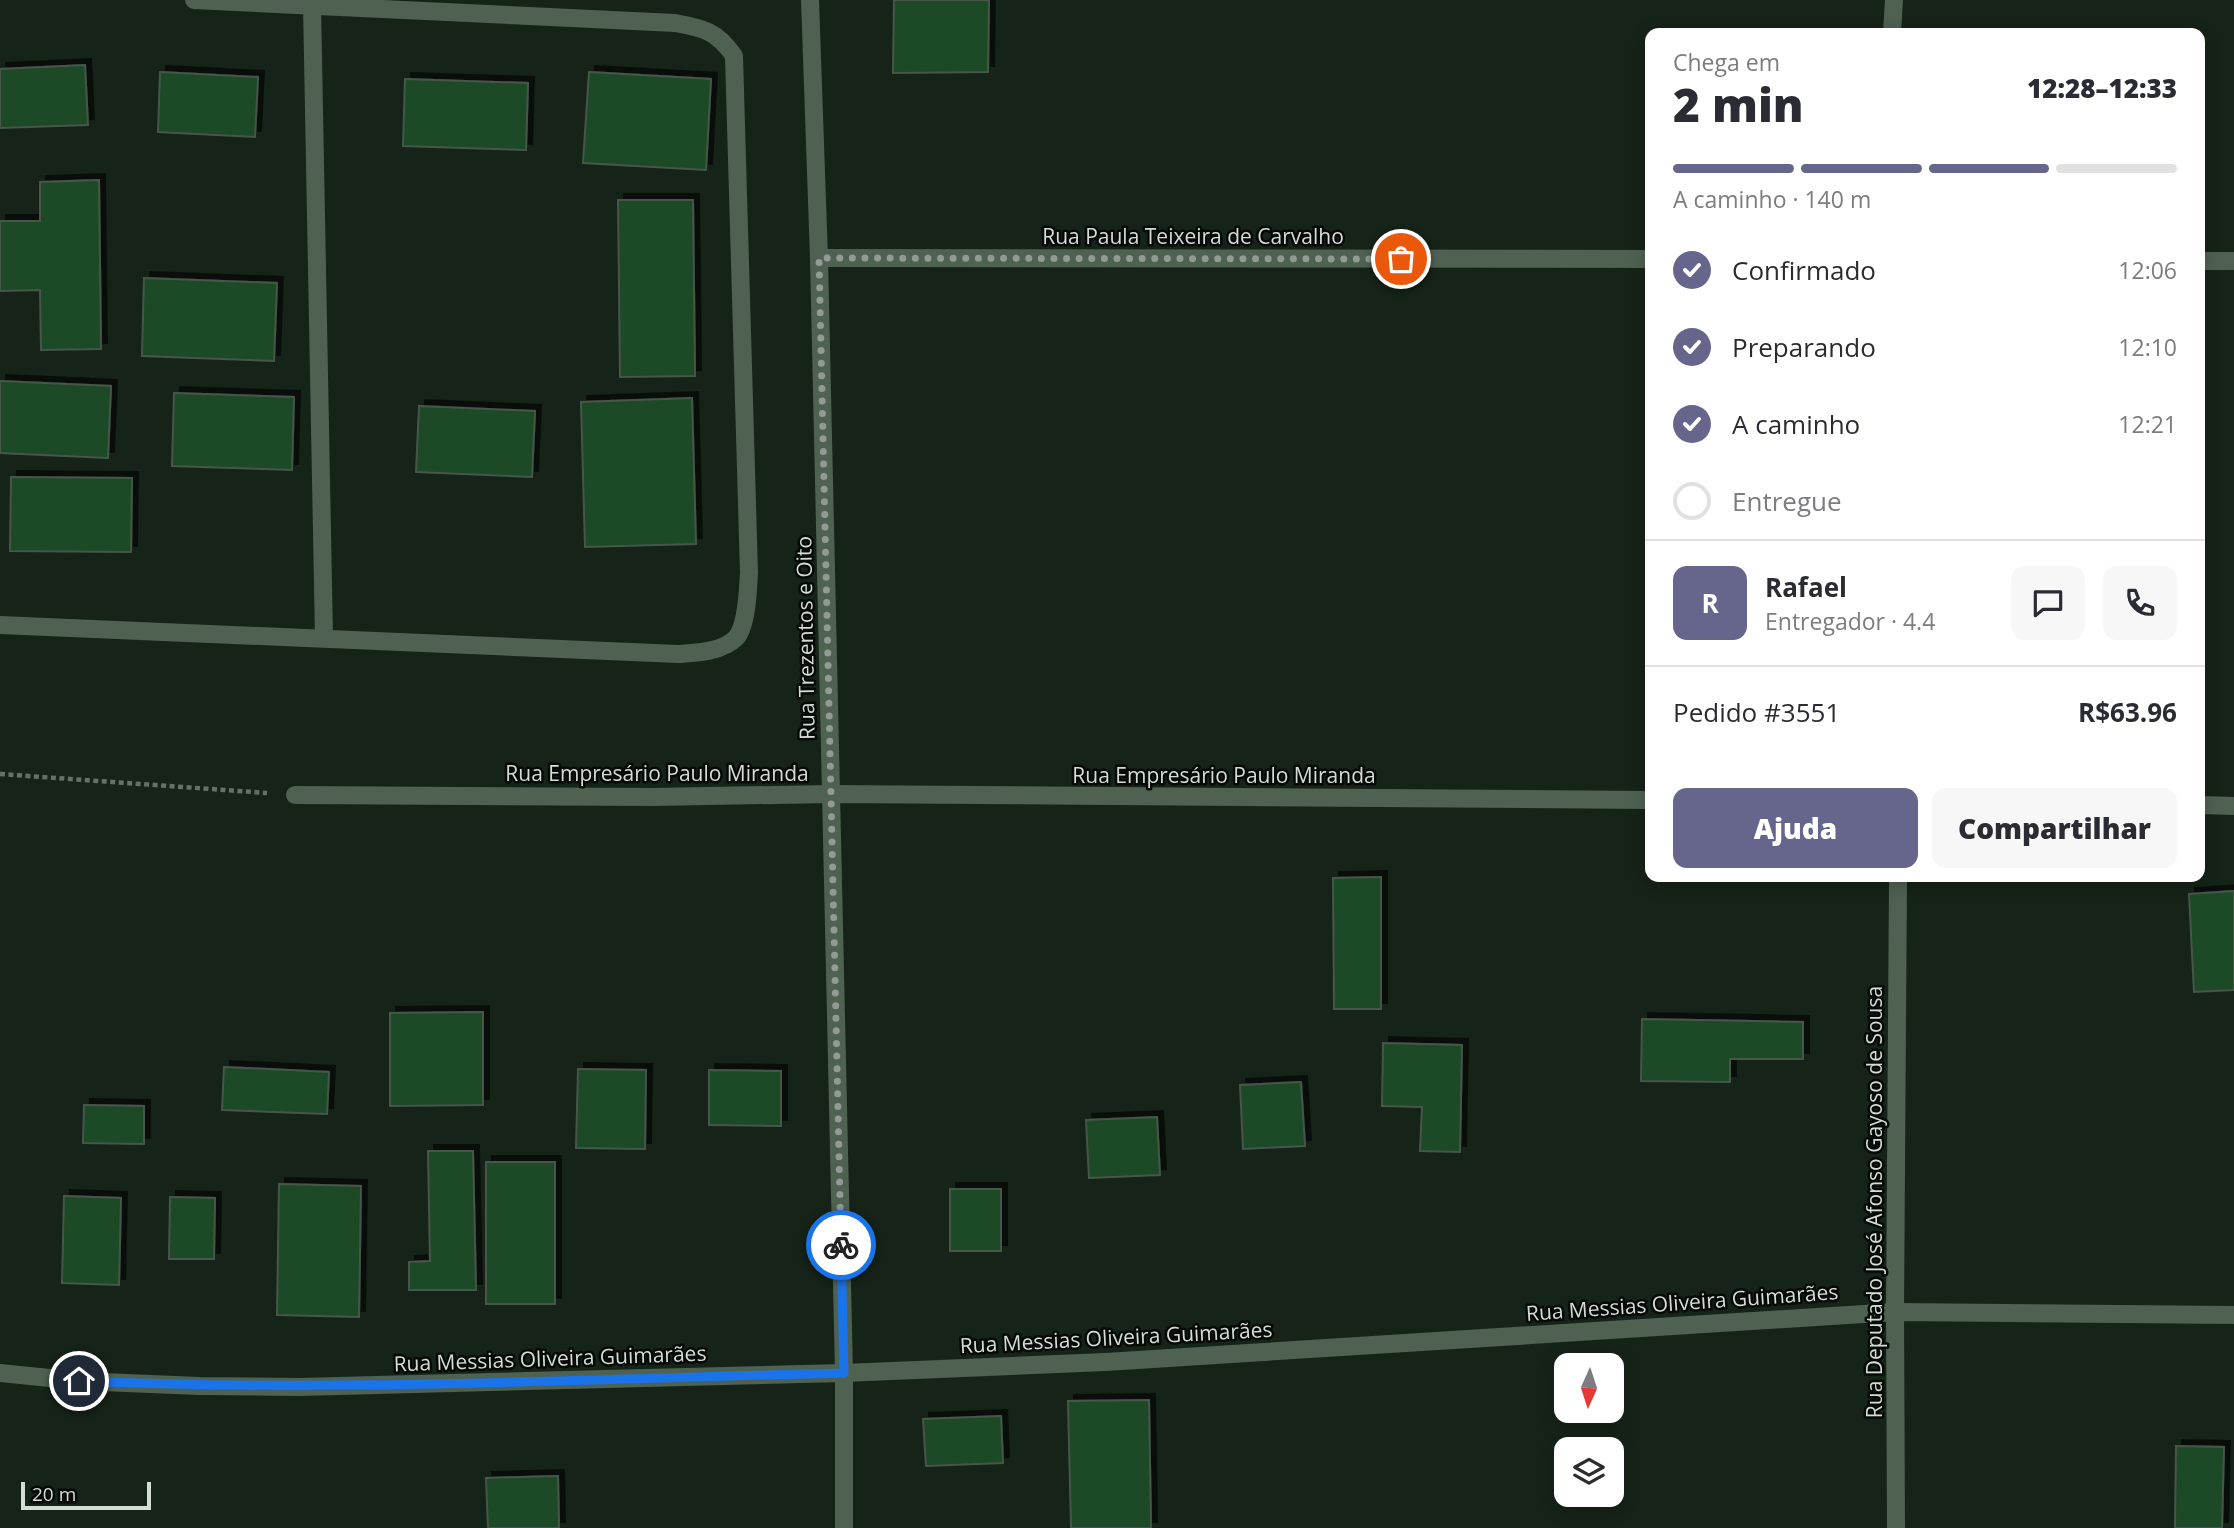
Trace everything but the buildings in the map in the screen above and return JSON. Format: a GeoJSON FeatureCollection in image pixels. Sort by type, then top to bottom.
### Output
{"type":"FeatureCollection","features":[{"type":"Feature","properties":{"kind":"street"},"geometry":{"type":"LineString","coordinates":[[0,625],[678,654],[701,653],[718,648],[738,636],[747,599],[749,573],[734,56],[726,44],[700,27],[675,23],[194,0]]}},
{"type":"Feature","properties":{"kind":"street","name":"Rua Trezentos e Oito"},"geometry":{"type":"LineString","coordinates":[[810,0],[819,258],[844,1373],[844,1528]]}},
{"type":"Feature","properties":{"kind":"street"},"geometry":{"type":"LineString","coordinates":[[1892,28],[1894,0]]}},
{"type":"Feature","properties":{"kind":"street"},"geometry":{"type":"LineString","coordinates":[[312,5],[324,638]]}},
{"type":"Feature","properties":{"kind":"street","name":"Rua Paula Teixeira de Carvalho"},"geometry":{"type":"LineString","coordinates":[[819,258],[1645,259]]}},
{"type":"Feature","properties":{"kind":"street"},"geometry":{"type":"LineString","coordinates":[[2205,261],[2234,261]]}},
{"type":"Feature","properties":{"kind":"street","name":"Rua Empresário Paulo Miranda"},"geometry":{"type":"LineString","coordinates":[[295,795],[652,797],[831,794],[1645,800]]}},
{"type":"Feature","properties":{"kind":"street"},"geometry":{"type":"LineString","coordinates":[[2205,806],[2234,806]]}},
{"type":"Feature","properties":{"kind":"street","name":"Rua Deputado José Afonso Gayoso de Sousa"},"geometry":{"type":"LineString","coordinates":[[1896,1528],[1898,882]]}},
{"type":"Feature","properties":{"kind":"street","name":"Rua Messias Oliveira Guimarães"},"geometry":{"type":"LineString","coordinates":[[0,1373],[79,1381],[287,1387],[844,1373],[1106,1362],[1895,1312],[2234,1315]]}},
{"type":"Feature","properties":{"kind":"path"},"geometry":{"type":"LineString","coordinates":[[0,774],[295,795]]}},
{"type":"Feature","properties":{"kind":"way so far"},"geometry":{"type":"LineString","coordinates":[[841,1245],[819,258],[1401,259]]}},
{"type":"Feature","properties":{"kind":"route"},"geometry":{"type":"LineString","coordinates":[[79,1381],[300,1387],[844,1373],[841,1245]]}}]}
